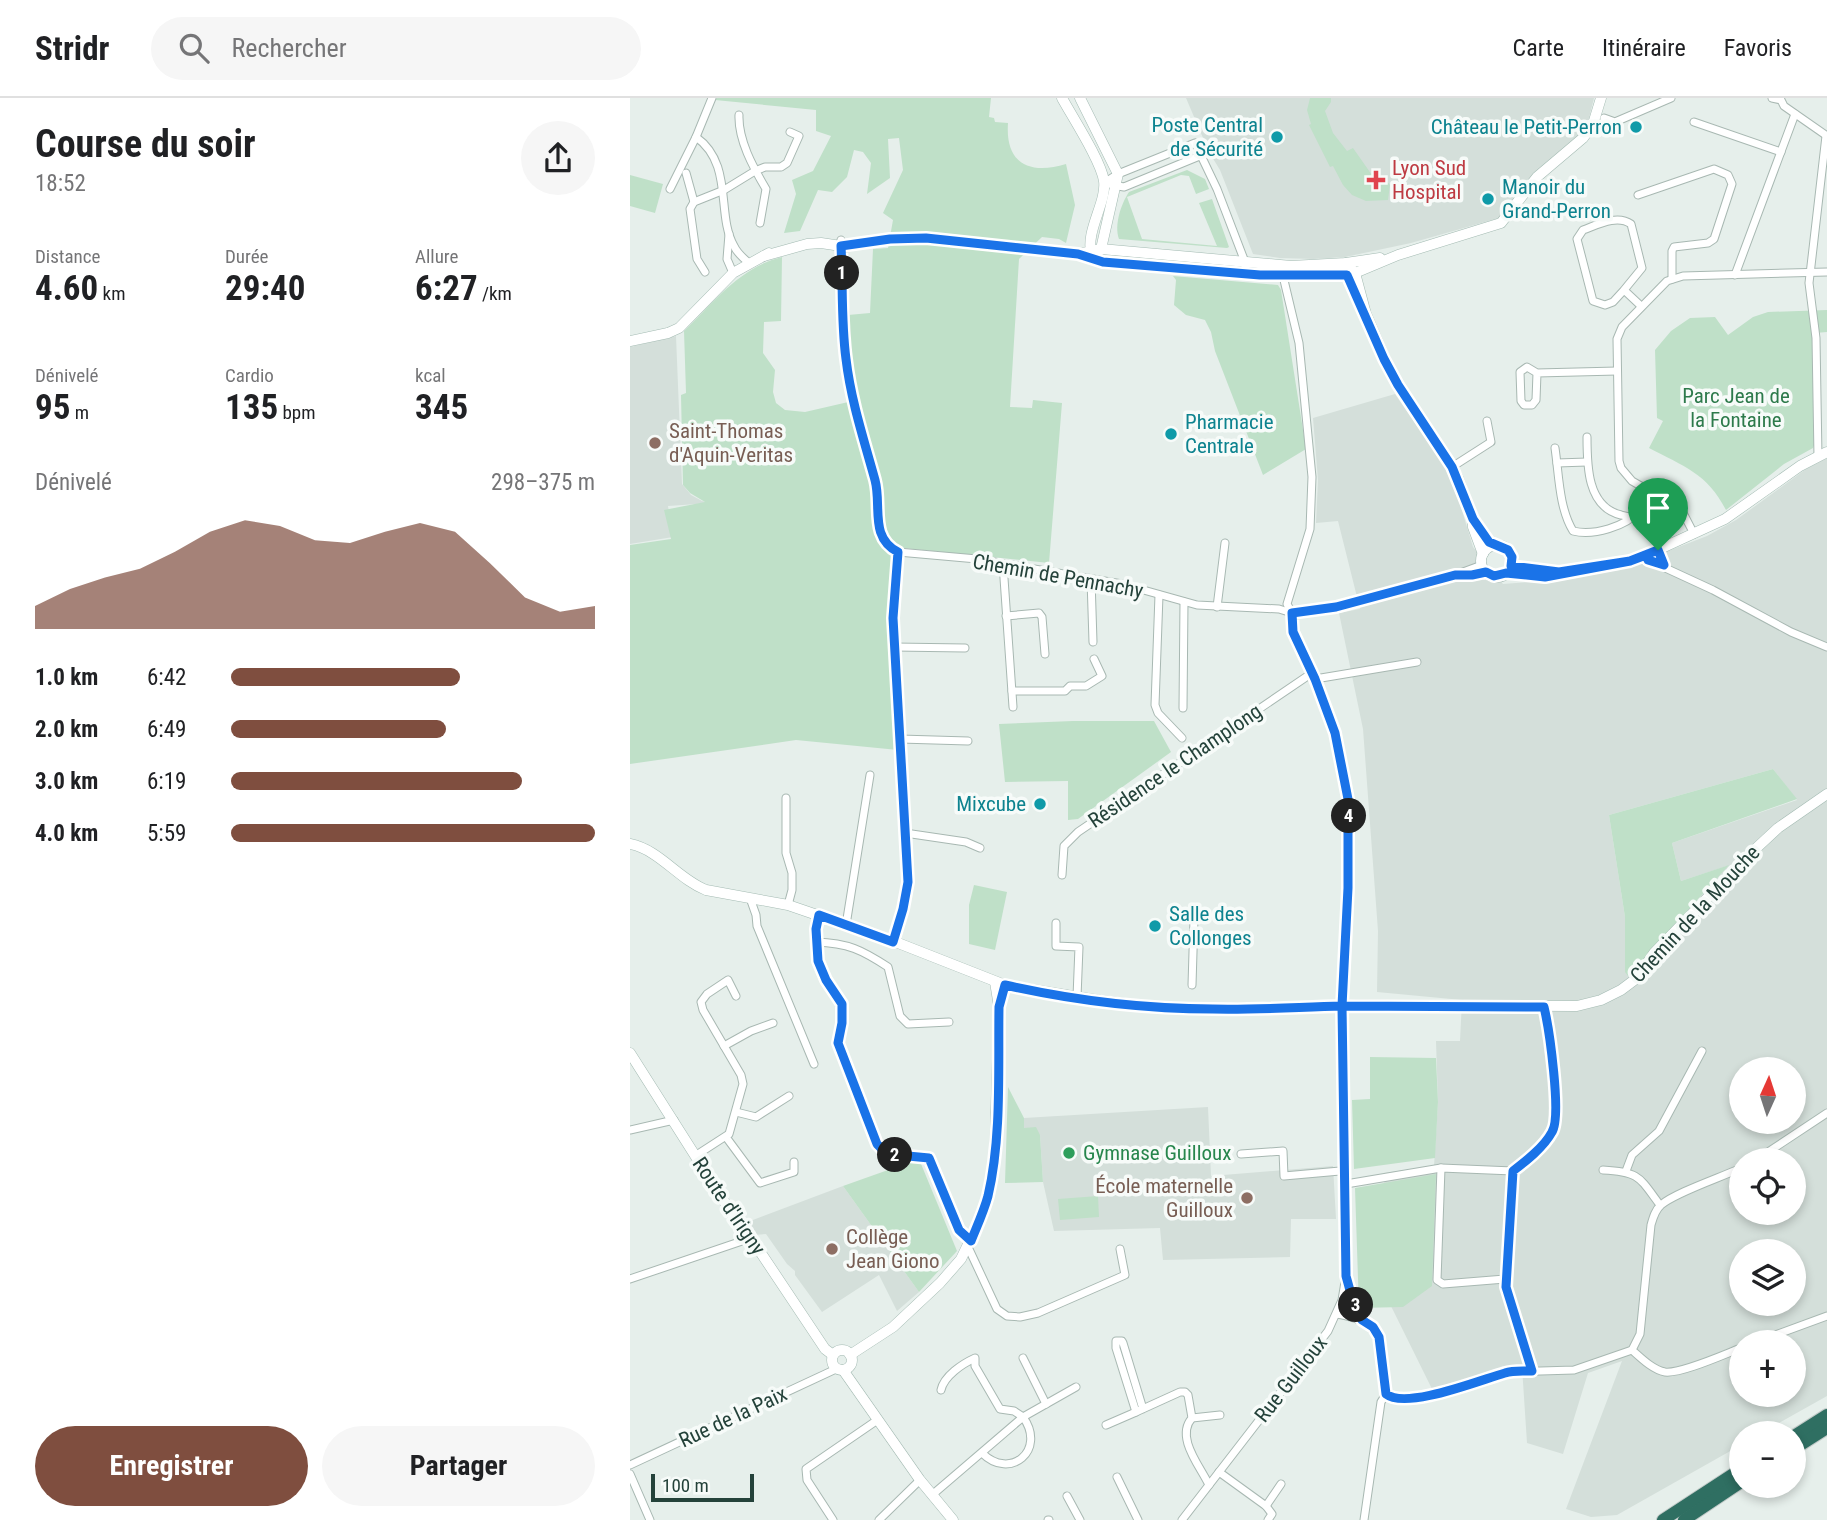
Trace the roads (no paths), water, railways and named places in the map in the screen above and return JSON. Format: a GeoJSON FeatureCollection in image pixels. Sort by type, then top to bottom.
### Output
{"type":"FeatureCollection","features":[{"type":"Feature","properties":{"kind":"highway"},"geometry":{"type":"LineString","coordinates":[[1806,1428],[1827,1415]]}},
{"type":"Feature","properties":{"kind":"highway"},"geometry":{"type":"LineString","coordinates":[[1806,1441],[1827,1428]]}},
{"type":"Feature","properties":{"kind":"highway"},"geometry":{"type":"LineString","coordinates":[[1663,1520],[1729,1477]]}},
{"type":"Feature","properties":{"kind":"highway"},"geometry":{"type":"LineString","coordinates":[[1684,1520],[1729,1490]]}},
{"type":"Feature","properties":{"kind":"street"},"geometry":{"type":"LineString","coordinates":[[670,189],[696,138],[712,98]]}},
{"type":"Feature","properties":{"kind":"street"},"geometry":{"type":"LineString","coordinates":[[1062,98],[1077,122],[1104,183],[1095,253],[1103,262],[1245,268],[1346,263],[1398,255]]}},
{"type":"Feature","properties":{"kind":"street"},"geometry":{"type":"LineString","coordinates":[[1080,98],[1118,174],[1095,253]]}},
{"type":"Feature","properties":{"kind":"street"},"geometry":{"type":"LineString","coordinates":[[1245,268],[1283,276],[1351,274],[1398,255],[1501,223],[1526,190],[1583,138],[1593,124],[1601,98]]}},
{"type":"Feature","properties":{"kind":"street"},"geometry":{"type":"LineString","coordinates":[[1604,118],[1615,122],[1671,98]]}},
{"type":"Feature","properties":{"kind":"street"},"geometry":{"type":"LineString","coordinates":[[1473,519],[1473,527],[1483,554],[1484,569],[1494,576],[1509,570],[1545,577],[1559,572],[1630,561],[1658,550],[1725,519],[1783,477],[1822,455],[1816,338],[1809,272],[1827,136],[1784,106],[1782,99],[1772,98]]}},
{"type":"Feature","properties":{"kind":"street"},"geometry":{"type":"LineString","coordinates":[[1735,275],[1795,114]]}},
{"type":"Feature","properties":{"kind":"street"},"geometry":{"type":"LineString","coordinates":[[739,115],[738,124],[755,171],[766,188],[760,223]]}},
{"type":"Feature","properties":{"kind":"street"},"geometry":{"type":"LineString","coordinates":[[1694,122],[1781,152]]}},
{"type":"Feature","properties":{"kind":"street"},"geometry":{"type":"LineString","coordinates":[[705,272],[696,259],[690,216],[694,202],[724,190],[755,171],[765,167],[781,167],[787,163],[799,136],[790,132]]}},
{"type":"Feature","properties":{"kind":"street"},"geometry":{"type":"LineString","coordinates":[[696,138],[711,152],[724,190],[729,233],[727,260],[733,273]]}},
{"type":"Feature","properties":{"kind":"street"},"geometry":{"type":"LineString","coordinates":[[1104,183],[1118,174],[1195,143],[1245,268]]}},
{"type":"Feature","properties":{"kind":"street"},"geometry":{"type":"LineString","coordinates":[[1104,183],[1116,187],[1132,184],[1202,155]]}},
{"type":"Feature","properties":{"kind":"street"},"geometry":{"type":"LineString","coordinates":[[1638,195],[1714,169],[1728,175],[1732,184],[1714,239],[1708,243],[1674,247],[1672,279]]}},
{"type":"Feature","properties":{"kind":"street"},"geometry":{"type":"LineString","coordinates":[[686,173],[694,202]]}},
{"type":"Feature","properties":{"kind":"street"},"geometry":{"type":"LineString","coordinates":[[1619,219],[1631,224],[1642,268],[1624,290],[1613,302],[1605,305],[1593,301],[1577,239],[1583,230],[1619,219]]}},
{"type":"Feature","properties":{"kind":"street"},"geometry":{"type":"LineString","coordinates":[[729,233],[735,248],[749,263]]}},
{"type":"Feature","properties":{"kind":"street"},"geometry":{"type":"LineString","coordinates":[[630,341],[679,328],[733,273],[794,240],[821,237],[845,244],[926,238],[1078,254],[1095,253]]}},
{"type":"Feature","properties":{"kind":"street"},"geometry":{"type":"LineString","coordinates":[[845,244],[848,374],[860,430],[876,483],[878,528],[890,548],[898,552],[893,618],[908,882],[893,942]]}},
{"type":"Feature","properties":{"kind":"street"},"geometry":{"type":"LineString","coordinates":[[1346,263],[1391,373],[1452,467],[1473,519],[1484,537],[1494,545],[1508,550],[1512,557],[1509,570]]}},
{"type":"Feature","properties":{"kind":"street"},"geometry":{"type":"LineString","coordinates":[[1694,534],[1682,509],[1632,481],[1621,468],[1617,339],[1622,327],[1667,281],[1683,276],[1827,272]]}},
{"type":"Feature","properties":{"kind":"street","name":"Rue Guilloux"},"geometry":{"type":"LineString","coordinates":[[1185,1518],[1328,1331],[1337,1314],[1346,1276],[1342,1006],[1348,888],[1348,799],[1335,733],[1314,676],[1293,632],[1292,613],[1287,604],[1310,529],[1312,477],[1298,343],[1283,276]]}},
{"type":"Feature","properties":{"kind":"street"},"geometry":{"type":"LineString","coordinates":[[1624,290],[1641,306]]}},
{"type":"Feature","properties":{"kind":"street"},"geometry":{"type":"LineString","coordinates":[[1537,373],[1536,400],[1532,405],[1524,405],[1521,401],[1520,372],[1527,367],[1537,373],[1617,371]]}},
{"type":"Feature","properties":{"kind":"street"},"geometry":{"type":"LineString","coordinates":[[1818,414],[1827,413]]}},
{"type":"Feature","properties":{"kind":"street"},"geometry":{"type":"LineString","coordinates":[[1452,467],[1491,442],[1488,421]]}},
{"type":"Feature","properties":{"kind":"street"},"geometry":{"type":"LineString","coordinates":[[1587,437],[1587,462],[1596,498],[1604,508],[1620,515],[1654,518]]}},
{"type":"Feature","properties":{"kind":"street"},"geometry":{"type":"LineString","coordinates":[[1555,449],[1561,495],[1573,531],[1582,533],[1621,525],[1640,510],[1650,491]]}},
{"type":"Feature","properties":{"kind":"street"},"geometry":{"type":"LineString","coordinates":[[1557,463],[1587,462]]}},
{"type":"Feature","properties":{"kind":"street"},"geometry":{"type":"LineString","coordinates":[[1217,607],[1225,543]]}},
{"type":"Feature","properties":{"kind":"street"},"geometry":{"type":"LineString","coordinates":[[1483,554],[1494,545]]}},
{"type":"Feature","properties":{"kind":"street"},"geometry":{"type":"LineString","coordinates":[[1658,550],[1664,565]]}},
{"type":"Feature","properties":{"kind":"street","name":"Chemin de Pennachy"},"geometry":{"type":"LineString","coordinates":[[898,552],[1003,564],[1122,584],[1184,602],[1217,607],[1279,609],[1292,613],[1336,607],[1455,575],[1472,575],[1484,569]]}},
{"type":"Feature","properties":{"kind":"street"},"geometry":{"type":"LineString","coordinates":[[1646,555],[1648,560],[1664,565],[1791,632],[1827,647]]}},
{"type":"Feature","properties":{"kind":"street"},"geometry":{"type":"LineString","coordinates":[[1003,564],[1013,707]]}},
{"type":"Feature","properties":{"kind":"street"},"geometry":{"type":"LineString","coordinates":[[1091,579],[1093,642]]}},
{"type":"Feature","properties":{"kind":"street"},"geometry":{"type":"LineString","coordinates":[[1159,595],[1155,705],[1158,713],[1182,738]]}},
{"type":"Feature","properties":{"kind":"street"},"geometry":{"type":"LineString","coordinates":[[1183,708],[1184,602]]}},
{"type":"Feature","properties":{"kind":"street"},"geometry":{"type":"LineString","coordinates":[[1006,616],[1039,613],[1042,617],[1045,654]]}},
{"type":"Feature","properties":{"kind":"street"},"geometry":{"type":"LineString","coordinates":[[894,647],[965,648]]}},
{"type":"Feature","properties":{"kind":"street"},"geometry":{"type":"LineString","coordinates":[[1012,691],[1065,691],[1070,686],[1086,686],[1102,676],[1094,659]]}},
{"type":"Feature","properties":{"kind":"street"},"geometry":{"type":"LineString","coordinates":[[1314,676],[1417,662]]}},
{"type":"Feature","properties":{"kind":"street","name":"Résidence le Champlong"},"geometry":{"type":"LineString","coordinates":[[1062,875],[1064,846],[1078,832],[1314,676]]}},
{"type":"Feature","properties":{"kind":"street"},"geometry":{"type":"LineString","coordinates":[[900,739],[968,741]]}},
{"type":"Feature","properties":{"kind":"street"},"geometry":{"type":"LineString","coordinates":[[846,925],[870,775]]}},
{"type":"Feature","properties":{"kind":"street","name":"Chemin de la Mouche"},"geometry":{"type":"LineString","coordinates":[[630,844],[643,848],[693,885],[706,890],[788,905],[1000,983],[1077,997],[1144,1006],[1213,1009],[1342,1006],[1544,1007],[1589,1003],[1621,990],[1637,978],[1654,953],[1760,845],[1778,828],[1827,794]]}},
{"type":"Feature","properties":{"kind":"street"},"geometry":{"type":"LineString","coordinates":[[786,798],[786,853],[792,873],[792,890],[788,905]]}},
{"type":"Feature","properties":{"kind":"street"},"geometry":{"type":"LineString","coordinates":[[905,832],[966,842],[980,848]]}},
{"type":"Feature","properties":{"kind":"street"},"geometry":{"type":"LineString","coordinates":[[750,898],[757,926],[814,1064]]}},
{"type":"Feature","properties":{"kind":"street"},"geometry":{"type":"LineString","coordinates":[[819,915],[816,929],[818,961],[826,980],[842,1004],[838,1043],[877,1144],[887,1154],[929,1158],[959,1230],[969,1244],[997,1309],[1007,1316],[1020,1317],[1038,1313],[1125,1275],[1120,1249]]}},
{"type":"Feature","properties":{"kind":"street"},"geometry":{"type":"LineString","coordinates":[[1192,985],[1194,919]]}},
{"type":"Feature","properties":{"kind":"street"},"geometry":{"type":"LineString","coordinates":[[1056,923],[1056,946],[1079,947],[1077,997]]}},
{"type":"Feature","properties":{"kind":"street"},"geometry":{"type":"LineString","coordinates":[[817,942],[839,942],[859,949],[888,967],[900,1016],[908,1024],[949,1022]]}},
{"type":"Feature","properties":{"kind":"street"},"geometry":{"type":"LineString","coordinates":[[695,1156],[731,1131],[743,1079],[701,1002],[707,994],[728,980],[736,996]]}},
{"type":"Feature","properties":{"kind":"street"},"geometry":{"type":"LineString","coordinates":[[850,1355],[893,1327],[940,1283],[961,1259],[969,1244],[988,1196],[995,1147],[1000,983]]}},
{"type":"Feature","properties":{"kind":"street"},"geometry":{"type":"LineString","coordinates":[[1532,1371],[1505,1279],[1513,1171],[1552,1134],[1556,1122],[1554,1081],[1544,1007]]}},
{"type":"Feature","properties":{"kind":"street"},"geometry":{"type":"LineString","coordinates":[[724,1046],[751,1031],[773,1023]]}},
{"type":"Feature","properties":{"kind":"street"},"geometry":{"type":"LineString","coordinates":[[1626,1171],[1632,1155],[1659,1131],[1702,1051]]}},
{"type":"Feature","properties":{"kind":"street","name":"Route d'Irigny"},"geometry":{"type":"LineString","coordinates":[[630,1053],[748,1239],[761,1253],[825,1349],[833,1355]]}},
{"type":"Feature","properties":{"kind":"street"},"geometry":{"type":"LineString","coordinates":[[736,1112],[756,1117],[789,1096]]}},
{"type":"Feature","properties":{"kind":"street"},"geometry":{"type":"LineString","coordinates":[[1774,1148],[1827,1113]]}},
{"type":"Feature","properties":{"kind":"street"},"geometry":{"type":"LineString","coordinates":[[630,1130],[674,1120]]}},
{"type":"Feature","properties":{"kind":"street"},"geometry":{"type":"LineString","coordinates":[[726,1137],[760,1183],[794,1172],[794,1162]]}},
{"type":"Feature","properties":{"kind":"street"},"geometry":{"type":"LineString","coordinates":[[1241,1154],[1283,1151],[1284,1176],[1340,1171],[1346,1165]]}},
{"type":"Feature","properties":{"kind":"street"},"geometry":{"type":"LineString","coordinates":[[1346,1184],[1441,1168],[1513,1171]]}},
{"type":"Feature","properties":{"kind":"street"},"geometry":{"type":"LineString","coordinates":[[1441,1168],[1437,1280],[1443,1284],[1505,1279]]}},
{"type":"Feature","properties":{"kind":"street"},"geometry":{"type":"LineString","coordinates":[[1603,1170],[1626,1171],[1639,1177],[1660,1205]]}},
{"type":"Feature","properties":{"kind":"street"},"geometry":{"type":"LineString","coordinates":[[1386,1394],[1392,1398],[1423,1397],[1504,1373],[1574,1370],[1632,1350],[1640,1334],[1651,1225],[1660,1205],[1729,1173]]}},
{"type":"Feature","properties":{"kind":"street"},"geometry":{"type":"LineString","coordinates":[[630,1279],[748,1239]]}},
{"type":"Feature","properties":{"kind":"street"},"geometry":{"type":"LineString","coordinates":[[1346,1276],[1362,1320]]}},
{"type":"Feature","properties":{"kind":"street"},"geometry":{"type":"LineString","coordinates":[[1337,1314],[1362,1320],[1373,1327],[1379,1337],[1386,1394],[1381,1402],[1364,1520]]}},
{"type":"Feature","properties":{"kind":"street"},"geometry":{"type":"LineString","coordinates":[[1789,1330],[1827,1316]]}},
{"type":"Feature","properties":{"kind":"street"},"geometry":{"type":"LineString","coordinates":[[1119,1340],[1123,1343],[1139,1410],[1116,1348],[1115,1343],[1119,1340]]}},
{"type":"Feature","properties":{"kind":"street"},"geometry":{"type":"LineString","coordinates":[[850,1355],[842,1350],[833,1355],[832,1364],[840,1370],[920,1480],[953,1520]]}},
{"type":"Feature","properties":{"kind":"street"},"geometry":{"type":"LineString","coordinates":[[1632,1350],[1647,1363],[1665,1372],[1679,1371],[1729,1352]]}},
{"type":"Feature","properties":{"kind":"street"},"geometry":{"type":"LineString","coordinates":[[840,1370],[851,1365],[850,1355]]}},
{"type":"Feature","properties":{"kind":"street"},"geometry":{"type":"LineString","coordinates":[[941,1390],[943,1382],[975,1358],[975,1366],[1000,1409],[1014,1411],[1023,1417],[1029,1426],[1032,1435],[1029,1448],[1022,1458],[1013,1463],[1002,1464],[991,1461],[982,1453]]}},
{"type":"Feature","properties":{"kind":"street"},"geometry":{"type":"LineString","coordinates":[[1023,1358],[1046,1404]]}},
{"type":"Feature","properties":{"kind":"street","name":"Rue de la Paix"},"geometry":{"type":"LineString","coordinates":[[630,1465],[840,1370]]}},
{"type":"Feature","properties":{"kind":"street"},"geometry":{"type":"LineString","coordinates":[[932,1495],[1023,1417],[1076,1387]]}},
{"type":"Feature","properties":{"kind":"street"},"geometry":{"type":"LineString","coordinates":[[1106,1425],[1185,1392],[1188,1395],[1192,1418],[1186,1426],[1185,1437],[1209,1485]]}},
{"type":"Feature","properties":{"kind":"street"},"geometry":{"type":"LineString","coordinates":[[1192,1418],[1220,1415]]}},
{"type":"Feature","properties":{"kind":"street"},"geometry":{"type":"LineString","coordinates":[[833,1520],[807,1480],[806,1469],[876,1421]]}},
{"type":"Feature","properties":{"kind":"street"},"geometry":{"type":"LineString","coordinates":[[1219,1472],[1266,1506],[1272,1514],[1268,1520]]}},
{"type":"Feature","properties":{"kind":"street"},"geometry":{"type":"LineString","coordinates":[[630,1474],[650,1520]]}},
{"type":"Feature","properties":{"kind":"street"},"geometry":{"type":"LineString","coordinates":[[1117,1477],[1138,1520]]}},
{"type":"Feature","properties":{"kind":"street"},"geometry":{"type":"LineString","coordinates":[[879,1520],[920,1480]]}},
{"type":"Feature","properties":{"kind":"street"},"geometry":{"type":"LineString","coordinates":[[1266,1506],[1281,1485]]}},
{"type":"Feature","properties":{"kind":"street"},"geometry":{"type":"LineString","coordinates":[[1067,1496],[1080,1520]]}},
{"type":"Feature","properties":{"kind":"place","name":"Château le Petit-Perron"},"geometry":{"type":"Point","coordinates":[1636,127]}},
{"type":"Feature","properties":{"kind":"place","name":"Poste Central de Sécurité"},"geometry":{"type":"Point","coordinates":[1277,137]}},
{"type":"Feature","properties":{"kind":"place","name":"Lyon Sud Hospital"},"geometry":{"type":"Point","coordinates":[1376,180]}},
{"type":"Feature","properties":{"kind":"place","name":"Manoir du Grand-Perron"},"geometry":{"type":"Point","coordinates":[1488,199]}},
{"type":"Feature","properties":{"kind":"place","name":"Pharmacie Centrale"},"geometry":{"type":"Point","coordinates":[1171,434]}},
{"type":"Feature","properties":{"kind":"place","name":"Saint-Thomas d'Aquin-Veritas"},"geometry":{"type":"Point","coordinates":[655,443]}},
{"type":"Feature","properties":{"kind":"place","name":"Mixcube"},"geometry":{"type":"Point","coordinates":[1040,804]}},
{"type":"Feature","properties":{"kind":"place","name":"Salle des Collonges"},"geometry":{"type":"Point","coordinates":[1155,926]}},
{"type":"Feature","properties":{"kind":"place","name":"Gymnase Guilloux"},"geometry":{"type":"Point","coordinates":[1069,1153]}},
{"type":"Feature","properties":{"kind":"place","name":"École maternelle Guilloux"},"geometry":{"type":"Point","coordinates":[1247,1198]}},
{"type":"Feature","properties":{"kind":"place","name":"Collège Jean Giono"},"geometry":{"type":"Point","coordinates":[832,1249]}},
{"type":"Feature","properties":{"kind":"park label","name":"Parc Jean de la Fontaine"},"geometry":{"type":"Point","coordinates":[1736,408]}}]}
